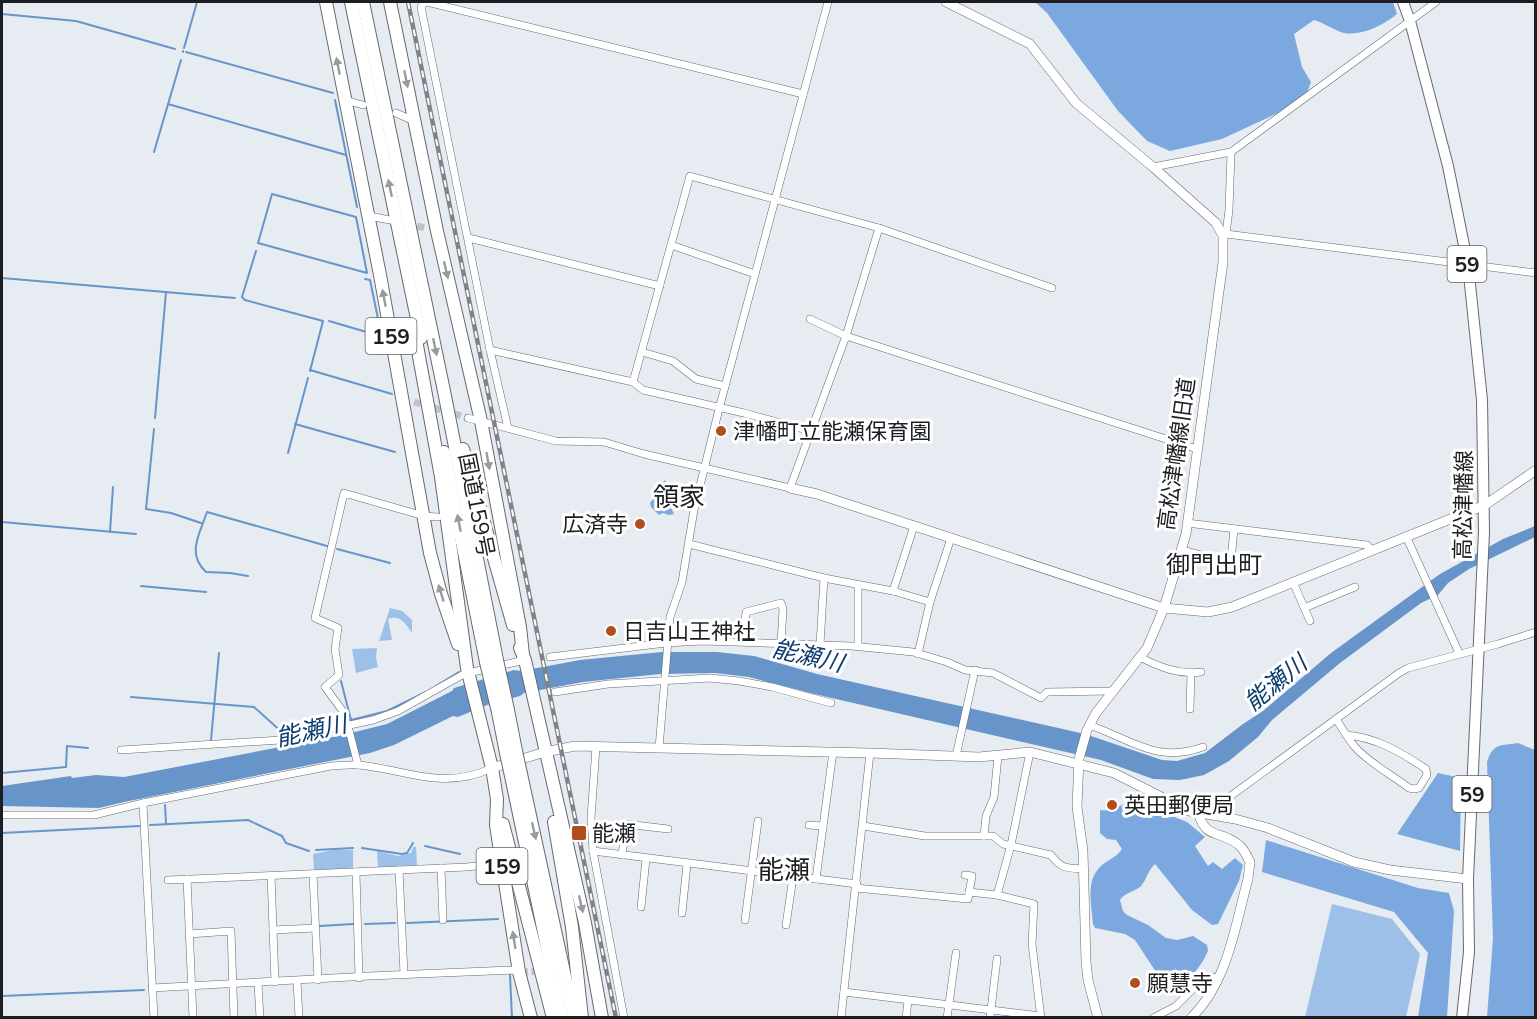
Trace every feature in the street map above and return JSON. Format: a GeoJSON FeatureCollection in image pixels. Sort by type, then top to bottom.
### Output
{"type":"FeatureCollection","features":[{"type":"Feature","properties":{"kind":"highway","name":"159"},"geometry":{"type":"LineString","coordinates":[[326,2],[409,401],[430,553],[441,594],[468,672]]}},
{"type":"Feature","properties":{"kind":"highway","name":"国道159号"},"geometry":{"type":"LineString","coordinates":[[351,2],[516,775],[574,1017]]}},
{"type":"Feature","properties":{"kind":"highway","name":"国道159号"},"geometry":{"type":"LineString","coordinates":[[363,2],[444,391],[492,661]]}},
{"type":"Feature","properties":{"kind":"highway","name":"159"},"geometry":{"type":"LineString","coordinates":[[390,2],[414,121],[431,230],[481,422],[490,506],[520,627],[524,660],[585,923],[588,969],[602,1017]]}},
{"type":"Feature","properties":{"kind":"highway","name":"159"},"geometry":{"type":"LineString","coordinates":[[420,330],[416,340],[441,477],[468,672],[492,768],[497,798],[553,1017]]}},
{"type":"Feature","properties":{"kind":"highway","name":"159"},"geometry":{"type":"LineString","coordinates":[[444,391],[451,400],[472,484],[524,660]]}},
{"type":"Feature","properties":{"kind":"highway","name":"159"},"geometry":{"type":"LineString","coordinates":[[549,767],[550,801],[572,927],[582,1017]]}},
{"type":"Feature","properties":{"kind":"highway","name":"国道159号"},"geometry":{"type":"LineString","coordinates":[[516,775],[562,1017]]}},
{"type":"Feature","properties":{"kind":"highway","name":"159"},"geometry":{"type":"LineString","coordinates":[[497,798],[496,825],[520,972],[531,1017]]}},
{"type":"Feature","properties":{"kind":"main road","name":"高松津幡線"},"geometry":{"type":"LineString","coordinates":[[1403,2],[1448,166],[1468,265],[1482,400],[1485,506],[1468,879],[1469,952],[1462,1017]]}},
{"type":"Feature","properties":{"kind":"street"},"geometry":{"type":"LineString","coordinates":[[508,428],[490,350],[421,7],[426,2],[803,94]]}},
{"type":"Feature","properties":{"kind":"street"},"geometry":{"type":"LineString","coordinates":[[659,748],[670,617],[682,582],[704,467],[718,409],[828,2]]}},
{"type":"Feature","properties":{"kind":"street"},"geometry":{"type":"LineString","coordinates":[[946,2],[1030,44],[1044,59],[1076,103],[1216,223],[1224,235],[1536,273]]}},
{"type":"Feature","properties":{"kind":"street"},"geometry":{"type":"LineString","coordinates":[[1153,167],[1231,152],[1436,2]]}},
{"type":"Feature","properties":{"kind":"street"},"geometry":{"type":"LineString","coordinates":[[345,100],[363,105]]}},
{"type":"Feature","properties":{"kind":"street"},"geometry":{"type":"LineString","coordinates":[[396,114],[414,121]]}},
{"type":"Feature","properties":{"kind":"street"},"geometry":{"type":"LineString","coordinates":[[1224,235],[1229,210],[1231,152]]}},
{"type":"Feature","properties":{"kind":"street"},"geometry":{"type":"LineString","coordinates":[[633,382],[690,176],[879,228],[1052,288]]}},
{"type":"Feature","properties":{"kind":"street"},"geometry":{"type":"LineString","coordinates":[[369,216],[390,220]]}},
{"type":"Feature","properties":{"kind":"street"},"geometry":{"type":"LineString","coordinates":[[790,488],[846,336],[879,228]]}},
{"type":"Feature","properties":{"kind":"street","name":"高松津幡線旧道"},"geometry":{"type":"LineString","coordinates":[[1098,1017],[1087,973],[1084,869],[1077,807],[1079,762],[1088,728],[1113,691],[1147,648],[1164,608],[1181,549],[1187,523],[1224,235]]}},
{"type":"Feature","properties":{"kind":"street"},"geometry":{"type":"LineString","coordinates":[[468,238],[660,286]]}},
{"type":"Feature","properties":{"kind":"street"},"geometry":{"type":"LineString","coordinates":[[671,245],[755,274]]}},
{"type":"Feature","properties":{"kind":"street"},"geometry":{"type":"LineString","coordinates":[[810,319],[846,336],[1197,449]]}},
{"type":"Feature","properties":{"kind":"street"},"geometry":{"type":"LineString","coordinates":[[490,350],[633,382],[643,390],[811,431]]}},
{"type":"Feature","properties":{"kind":"street"},"geometry":{"type":"LineString","coordinates":[[642,352],[673,361],[696,379],[725,386]]}},
{"type":"Feature","properties":{"kind":"street"},"geometry":{"type":"LineString","coordinates":[[468,418],[556,441],[604,442],[644,454],[817,494],[1164,608],[1208,612],[1232,607],[1485,506],[1536,470]]}},
{"type":"Feature","properties":{"kind":"street"},"geometry":{"type":"LineString","coordinates":[[357,762],[342,710],[325,687],[339,675],[335,649],[338,628],[315,618],[344,493],[424,516],[438,517]]}},
{"type":"Feature","properties":{"kind":"street"},"geometry":{"type":"LineString","coordinates":[[1187,523],[1367,545],[1371,550]]}},
{"type":"Feature","properties":{"kind":"street"},"geometry":{"type":"LineString","coordinates":[[893,591],[914,526]]}},
{"type":"Feature","properties":{"kind":"street"},"geometry":{"type":"LineString","coordinates":[[1181,549],[1229,562],[1234,544],[1234,529]]}},
{"type":"Feature","properties":{"kind":"street"},"geometry":{"type":"LineString","coordinates":[[1406,536],[1460,653]]}},
{"type":"Feature","properties":{"kind":"street"},"geometry":{"type":"LineString","coordinates":[[918,654],[930,602],[951,538]]}},
{"type":"Feature","properties":{"kind":"street"},"geometry":{"type":"LineString","coordinates":[[688,544],[824,578],[893,591],[930,602]]}},
{"type":"Feature","properties":{"kind":"street"},"geometry":{"type":"LineString","coordinates":[[820,645],[824,578]]}},
{"type":"Feature","properties":{"kind":"street"},"geometry":{"type":"LineString","coordinates":[[1293,582],[1310,621]]}},
{"type":"Feature","properties":{"kind":"street"},"geometry":{"type":"LineString","coordinates":[[858,585],[858,647]]}},
{"type":"Feature","properties":{"kind":"street"},"geometry":{"type":"LineString","coordinates":[[1304,608],[1356,587]]}},
{"type":"Feature","properties":{"kind":"street"},"geometry":{"type":"LineString","coordinates":[[743,641],[746,612],[781,603],[783,609],[781,643]]}},
{"type":"Feature","properties":{"kind":"street"},"geometry":{"type":"LineString","coordinates":[[1198,812],[1217,806],[1408,668],[1536,632]]}},
{"type":"Feature","properties":{"kind":"street"},"geometry":{"type":"LineString","coordinates":[[549,657],[666,645],[743,641],[858,647],[918,654],[965,670],[993,674],[1041,698],[1047,692],[1113,691]]}},
{"type":"Feature","properties":{"kind":"street"},"geometry":{"type":"LineString","coordinates":[[1140,657],[1174,671],[1201,672]]}},
{"type":"Feature","properties":{"kind":"street"},"geometry":{"type":"LineString","coordinates":[[122,750],[280,740],[348,727],[398,711],[468,672],[524,660]]}},
{"type":"Feature","properties":{"kind":"street"},"geometry":{"type":"LineString","coordinates":[[956,756],[975,670]]}},
{"type":"Feature","properties":{"kind":"street"},"geometry":{"type":"LineString","coordinates":[[1190,709],[1191,673]]}},
{"type":"Feature","properties":{"kind":"street"},"geometry":{"type":"LineString","coordinates":[[555,692],[608,684],[710,678],[739,681],[831,703]]}},
{"type":"Feature","properties":{"kind":"street"},"geometry":{"type":"LineString","coordinates":[[1336,719],[1347,735],[1361,753],[1409,788],[1419,788],[1428,775],[1426,769],[1399,752],[1373,740],[1347,735]]}},
{"type":"Feature","properties":{"kind":"street"},"geometry":{"type":"LineString","coordinates":[[1088,728],[1158,753],[1178,754],[1203,747]]}},
{"type":"Feature","properties":{"kind":"street"},"geometry":{"type":"LineString","coordinates":[[2,815],[94,815],[143,803],[357,762],[443,780],[480,773],[545,752],[575,746],[979,758],[1030,752],[1079,762],[1114,773],[1189,811],[1235,819],[1268,828],[1354,862],[1390,870],[1468,879]]}},
{"type":"Feature","properties":{"kind":"street"},"geometry":{"type":"LineString","coordinates":[[596,747],[591,818],[593,851],[624,1017]]}},
{"type":"Feature","properties":{"kind":"street"},"geometry":{"type":"LineString","coordinates":[[816,879],[833,752]]}},
{"type":"Feature","properties":{"kind":"street"},"geometry":{"type":"LineString","coordinates":[[997,895],[1011,844],[1030,752]]}},
{"type":"Feature","properties":{"kind":"street"},"geometry":{"type":"LineString","coordinates":[[841,1017],[870,753]]}},
{"type":"Feature","properties":{"kind":"street"},"geometry":{"type":"LineString","coordinates":[[984,836],[986,816],[994,797],[998,756]]}},
{"type":"Feature","properties":{"kind":"street"},"geometry":{"type":"LineString","coordinates":[[143,803],[154,1017]]}},
{"type":"Feature","properties":{"kind":"street"},"geometry":{"type":"LineString","coordinates":[[1191,1017],[1210,996],[1218,979],[1248,879],[1250,862],[1241,846],[1226,837],[1210,832],[1202,825],[1198,812]]}},
{"type":"Feature","properties":{"kind":"street"},"geometry":{"type":"LineString","coordinates":[[745,920],[758,821]]}},
{"type":"Feature","properties":{"kind":"street"},"geometry":{"type":"LineString","coordinates":[[622,855],[626,824],[668,829]]}},
{"type":"Feature","properties":{"kind":"street"},"geometry":{"type":"LineString","coordinates":[[809,825],[823,826]]}},
{"type":"Feature","properties":{"kind":"street"},"geometry":{"type":"LineString","coordinates":[[863,826],[925,836],[993,836],[1003,844],[1051,855],[1057,864],[1068,868],[1084,869]]}},
{"type":"Feature","properties":{"kind":"street"},"geometry":{"type":"LineString","coordinates":[[593,851],[968,899],[972,876],[965,875]]}},
{"type":"Feature","properties":{"kind":"street"},"geometry":{"type":"LineString","coordinates":[[641,907],[646,859]]}},
{"type":"Feature","properties":{"kind":"street"},"geometry":{"type":"LineString","coordinates":[[168,880],[441,868],[502,863]]}},
{"type":"Feature","properties":{"kind":"street"},"geometry":{"type":"LineString","coordinates":[[682,913],[687,864]]}},
{"type":"Feature","properties":{"kind":"street"},"geometry":{"type":"LineString","coordinates":[[441,868],[443,920]]}},
{"type":"Feature","properties":{"kind":"street"},"geometry":{"type":"LineString","coordinates":[[399,870],[404,975]]}},
{"type":"Feature","properties":{"kind":"street"},"geometry":{"type":"LineString","coordinates":[[356,872],[359,978]]}},
{"type":"Feature","properties":{"kind":"street"},"geometry":{"type":"LineString","coordinates":[[313,874],[318,980]]}},
{"type":"Feature","properties":{"kind":"street"},"geometry":{"type":"LineString","coordinates":[[271,876],[275,982]]}},
{"type":"Feature","properties":{"kind":"street"},"geometry":{"type":"LineString","coordinates":[[786,925],[792,877]]}},
{"type":"Feature","properties":{"kind":"street"},"geometry":{"type":"LineString","coordinates":[[188,879],[193,1017]]}},
{"type":"Feature","properties":{"kind":"street"},"geometry":{"type":"LineString","coordinates":[[844,992],[949,1005],[991,1014],[1041,1017],[1032,944],[1034,904],[997,895],[969,892]]}},
{"type":"Feature","properties":{"kind":"street"},"geometry":{"type":"LineString","coordinates":[[273,930],[315,928]]}},
{"type":"Feature","properties":{"kind":"street"},"geometry":{"type":"LineString","coordinates":[[189,934],[231,932],[234,1017]]}},
{"type":"Feature","properties":{"kind":"street"},"geometry":{"type":"LineString","coordinates":[[948,1017],[956,954]]}},
{"type":"Feature","properties":{"kind":"street"},"geometry":{"type":"LineString","coordinates":[[991,1014],[997,959]]}},
{"type":"Feature","properties":{"kind":"street"},"geometry":{"type":"LineString","coordinates":[[152,988],[513,970],[520,972]]}},
{"type":"Feature","properties":{"kind":"street"},"geometry":{"type":"LineString","coordinates":[[1153,1017],[1176,1006],[1204,978],[1210,976],[1218,979]]}},
{"type":"Feature","properties":{"kind":"street"},"geometry":{"type":"LineString","coordinates":[[297,981],[299,1017]]}},
{"type":"Feature","properties":{"kind":"street"},"geometry":{"type":"LineString","coordinates":[[258,982],[260,1017]]}},
{"type":"Feature","properties":{"kind":"street"},"geometry":{"type":"LineString","coordinates":[[906,1017],[908,1000]]}},
{"type":"Feature","properties":{"kind":"shaded area"},"geometry":{"type":"Polygon","coordinates":[[[1035,2],[1393,2],[1397,14],[1372,29],[1358,33],[1341,32],[1314,20],[1294,34],[1302,67],[1311,82],[1307,93],[1282,111],[1222,139],[1170,151],[1147,141],[1118,111],[1047,13],[1035,2]]]}},
{"type":"Feature","properties":{"kind":"shaded area"},"geometry":{"type":"Polygon","coordinates":[[[665,480],[669,492],[666,498],[674,514],[659,515],[650,503],[665,480]]]}},
{"type":"Feature","properties":{"kind":"shaded area"},"geometry":{"type":"Polygon","coordinates":[[[1535,526],[1535,537],[1469,569],[1448,583],[1438,595],[1421,603],[1340,663],[1272,720],[1258,737],[1229,761],[1204,775],[1180,780],[1153,779],[1101,760],[749,677],[715,673],[660,674],[583,682],[524,693],[458,717],[453,716],[394,745],[370,753],[99,808],[2,806],[2,786],[71,776],[72,778],[96,775],[124,777],[343,735],[387,724],[454,688],[514,670],[521,671],[580,660],[662,652],[717,652],[754,656],[817,674],[1085,734],[1162,760],[1177,761],[1205,753],[1263,711],[1331,653],[1440,574],[1503,539],[1535,526]]]}},
{"type":"Feature","properties":{"kind":"shaded area"},"geometry":{"type":"Polygon","coordinates":[[[390,608],[402,611],[412,620],[412,633],[402,621],[392,618],[388,619],[392,640],[379,641],[390,608]]]}},
{"type":"Feature","properties":{"kind":"shaded area"},"geometry":{"type":"Polygon","coordinates":[[[377,648],[378,667],[356,673],[352,649],[377,648]]]}},
{"type":"Feature","properties":{"kind":"shaded area"},"geometry":{"type":"Polygon","coordinates":[[[1518,743],[1535,750],[1535,1017],[1487,1017],[1493,938],[1487,762],[1492,751],[1498,746],[1518,743]]]}},
{"type":"Feature","properties":{"kind":"shaded area"},"geometry":{"type":"Polygon","coordinates":[[[1438,773],[1461,778],[1460,851],[1397,834],[1438,773]]]}},
{"type":"Feature","properties":{"kind":"shaded area"},"geometry":{"type":"Polygon","coordinates":[[[1141,796],[1162,812],[1187,822],[1205,837],[1195,846],[1208,866],[1213,862],[1222,869],[1235,858],[1243,865],[1239,881],[1218,924],[1212,925],[1192,910],[1155,864],[1141,886],[1120,900],[1123,911],[1127,915],[1148,925],[1166,938],[1177,940],[1193,936],[1207,945],[1208,951],[1203,961],[1190,979],[1185,981],[1156,972],[1135,940],[1125,934],[1095,928],[1093,924],[1090,894],[1092,880],[1100,867],[1122,849],[1116,840],[1107,839],[1100,833],[1100,810],[1111,810],[1141,796]]]}},
{"type":"Feature","properties":{"kind":"shaded area"},"geometry":{"type":"Polygon","coordinates":[[[1266,840],[1418,888],[1449,893],[1454,911],[1447,1017],[1418,1017],[1428,953],[1394,912],[1262,872],[1266,840]]]}},
{"type":"Feature","properties":{"kind":"shaded area"},"geometry":{"type":"Polygon","coordinates":[[[413,847],[416,847],[417,865],[378,867],[377,851],[398,856],[411,853],[413,847]]]}},
{"type":"Feature","properties":{"kind":"shaded area"},"geometry":{"type":"Polygon","coordinates":[[[333,850],[353,850],[353,868],[314,870],[313,854],[333,850]]]}},
{"type":"Feature","properties":{"kind":"shaded area"},"geometry":{"type":"Polygon","coordinates":[[[1332,904],[1392,919],[1420,954],[1406,1017],[1305,1017],[1332,904]]]}},
{"type":"Feature","properties":{"kind":"waterway"},"geometry":{"type":"LineString","coordinates":[[184,48],[197,2]]}},
{"type":"Feature","properties":{"kind":"waterway"},"geometry":{"type":"LineString","coordinates":[[2,14],[76,21],[175,49]]}},
{"type":"Feature","properties":{"kind":"waterway"},"geometry":{"type":"LineString","coordinates":[[186,52],[333,93]]}},
{"type":"Feature","properties":{"kind":"waterway"},"geometry":{"type":"LineString","coordinates":[[154,152],[181,60]]}},
{"type":"Feature","properties":{"kind":"waterway"},"geometry":{"type":"LineString","coordinates":[[335,100],[357,207]]}},
{"type":"Feature","properties":{"kind":"waterway"},"geometry":{"type":"LineString","coordinates":[[168,104],[346,155]]}},
{"type":"Feature","properties":{"kind":"waterway"},"geometry":{"type":"LineString","coordinates":[[272,194],[356,217],[367,273],[258,243],[272,194]]}},
{"type":"Feature","properties":{"kind":"waterway"},"geometry":{"type":"LineString","coordinates":[[242,297],[256,251]]}},
{"type":"Feature","properties":{"kind":"waterway"},"geometry":{"type":"LineString","coordinates":[[2,278],[235,298]]}},
{"type":"Feature","properties":{"kind":"waterway"},"geometry":{"type":"LineString","coordinates":[[365,279],[370,280],[381,333]]}},
{"type":"Feature","properties":{"kind":"waterway"},"geometry":{"type":"LineString","coordinates":[[155,418],[166,292]]}},
{"type":"Feature","properties":{"kind":"waterway"},"geometry":{"type":"LineString","coordinates":[[242,297],[245,300],[323,321],[310,371]]}},
{"type":"Feature","properties":{"kind":"waterway"},"geometry":{"type":"LineString","coordinates":[[329,321],[380,336]]}},
{"type":"Feature","properties":{"kind":"waterway"},"geometry":{"type":"LineString","coordinates":[[310,370],[392,394]]}},
{"type":"Feature","properties":{"kind":"waterway"},"geometry":{"type":"LineString","coordinates":[[288,453],[308,378]]}},
{"type":"Feature","properties":{"kind":"waterway"},"geometry":{"type":"LineString","coordinates":[[295,424],[395,452]]}},
{"type":"Feature","properties":{"kind":"waterway"},"geometry":{"type":"LineString","coordinates":[[154,429],[146,509],[171,513],[201,523]]}},
{"type":"Feature","properties":{"kind":"waterway"},"geometry":{"type":"LineString","coordinates":[[110,532],[113,487]]}},
{"type":"Feature","properties":{"kind":"waterway"},"geometry":{"type":"LineString","coordinates":[[248,576],[206,572],[200,565],[196,543],[207,512],[327,546]]}},
{"type":"Feature","properties":{"kind":"waterway"},"geometry":{"type":"LineString","coordinates":[[2,522],[136,534]]}},
{"type":"Feature","properties":{"kind":"waterway"},"geometry":{"type":"LineString","coordinates":[[337,549],[390,563]]}},
{"type":"Feature","properties":{"kind":"waterway"},"geometry":{"type":"LineString","coordinates":[[141,586],[206,592]]}},
{"type":"Feature","properties":{"kind":"waterway"},"geometry":{"type":"LineString","coordinates":[[211,740],[219,653]]}},
{"type":"Feature","properties":{"kind":"waterway"},"geometry":{"type":"LineString","coordinates":[[436,686],[459,672]]}},
{"type":"Feature","properties":{"kind":"waterway","name":"能瀬川"},"geometry":{"type":"LineString","coordinates":[[341,681],[351,720],[387,711],[426,692]]}},
{"type":"Feature","properties":{"kind":"waterway","name":"能瀬川"},"geometry":{"type":"LineString","coordinates":[[131,697],[254,707],[284,734]]}},
{"type":"Feature","properties":{"kind":"waterway"},"geometry":{"type":"LineString","coordinates":[[2,773],[66,767],[67,746],[88,748]]}},
{"type":"Feature","properties":{"kind":"waterway"},"geometry":{"type":"LineString","coordinates":[[165,805],[166,824]]}},
{"type":"Feature","properties":{"kind":"waterway"},"geometry":{"type":"LineString","coordinates":[[150,825],[248,820],[282,836],[286,843],[309,851]]}},
{"type":"Feature","properties":{"kind":"waterway"},"geometry":{"type":"LineString","coordinates":[[2,833],[140,826]]}},
{"type":"Feature","properties":{"kind":"waterway"},"geometry":{"type":"LineString","coordinates":[[362,848],[402,854],[407,853],[413,843]]}},
{"type":"Feature","properties":{"kind":"waterway"},"geometry":{"type":"LineString","coordinates":[[425,846],[460,854]]}},
{"type":"Feature","properties":{"kind":"waterway"},"geometry":{"type":"LineString","coordinates":[[316,850],[353,848]]}},
{"type":"Feature","properties":{"kind":"waterway"},"geometry":{"type":"LineString","coordinates":[[407,923],[498,919]]}},
{"type":"Feature","properties":{"kind":"waterway"},"geometry":{"type":"LineString","coordinates":[[365,924],[395,923]]}},
{"type":"Feature","properties":{"kind":"waterway"},"geometry":{"type":"LineString","coordinates":[[320,926],[353,924]]}},
{"type":"Feature","properties":{"kind":"waterway"},"geometry":{"type":"LineString","coordinates":[[510,975],[512,1018]]}},
{"type":"Feature","properties":{"kind":"waterway"},"geometry":{"type":"LineString","coordinates":[[2,996],[144,990]]}},
{"type":"Feature","properties":{"kind":"tunnel"},"geometry":{"type":"LineString","coordinates":[[407,224],[426,228]]}},
{"type":"Feature","properties":{"kind":"tunnel"},"geometry":{"type":"LineString","coordinates":[[414,402],[468,418]]}},
{"type":"Feature","properties":{"kind":"tunnel"},"geometry":{"type":"LineString","coordinates":[[521,972],[543,971]]}},
{"type":"Feature","properties":{"kind":"railway"},"geometry":{"type":"LineString","coordinates":[[408,2],[616,1018]]}},
{"type":"Feature","properties":{"kind":"place","name":"津幡町立能瀬保育園"},"geometry":{"type":"Point","coordinates":[721,431]}},
{"type":"Feature","properties":{"kind":"place","name":"広済寺"},"geometry":{"type":"Point","coordinates":[640,524]}},
{"type":"Feature","properties":{"kind":"place","name":"日吉山王神社"},"geometry":{"type":"Point","coordinates":[611,631]}},
{"type":"Feature","properties":{"kind":"place","name":"英田郵便局"},"geometry":{"type":"Point","coordinates":[1112,805]}},
{"type":"Feature","properties":{"kind":"place","name":"能瀬"},"geometry":{"type":"Point","coordinates":[579,833]}},
{"type":"Feature","properties":{"kind":"place","name":"願慧寺"},"geometry":{"type":"Point","coordinates":[1135,983]}},
{"type":"Feature","properties":{"kind":"district","name":"領家"},"geometry":{"type":"Point","coordinates":[679,496]}},
{"type":"Feature","properties":{"kind":"district","name":"御門出町"},"geometry":{"type":"Point","coordinates":[1214,564]}},
{"type":"Feature","properties":{"kind":"district","name":"能瀬"},"geometry":{"type":"Point","coordinates":[784,869]}}]}
